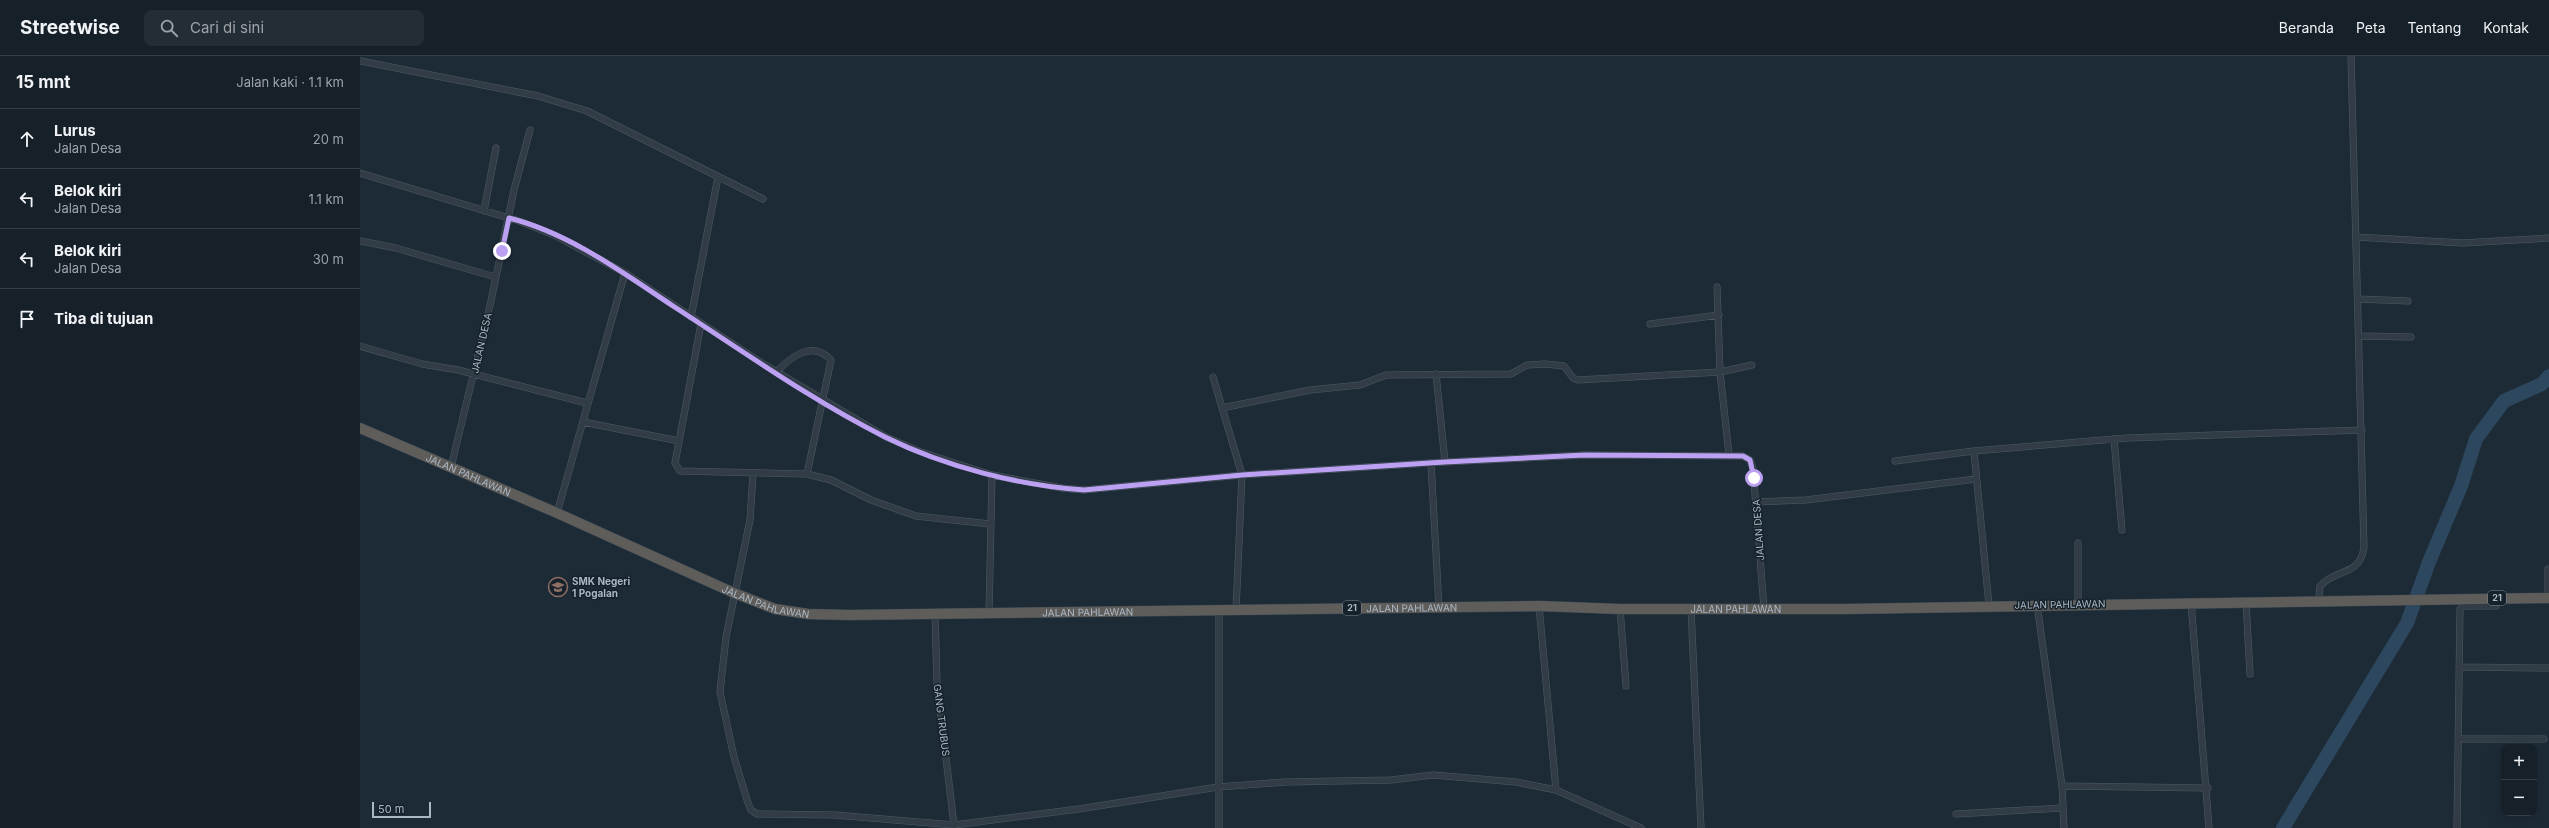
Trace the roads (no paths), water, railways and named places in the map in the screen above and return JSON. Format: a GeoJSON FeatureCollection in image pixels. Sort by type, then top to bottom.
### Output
{"type":"FeatureCollection","features":[{"type":"Feature","properties":{"kind":"highway","name":"JALAN PAHLAWAN"},"geometry":{"type":"LineString","coordinates":[[360,428],[557,513],[734,593],[775,609],[808,614],[989,614],[1218,609],[1539,606],[1620,609],[1691,609],[2496,598]]}},
{"type":"Feature","properties":{"kind":"highway","name":"21"},"geometry":{"type":"LineString","coordinates":[[2496,598],[2549,598]]}},
{"type":"Feature","properties":{"kind":"street"},"geometry":{"type":"LineString","coordinates":[[2319,600],[2319,590],[2324,582],[2332,576],[2350,570],[2362,556],[2362,430],[2351,56]]}},
{"type":"Feature","properties":{"kind":"street"},"geometry":{"type":"LineString","coordinates":[[360,61],[538,96],[587,112],[763,199]]}},
{"type":"Feature","properties":{"kind":"street"},"geometry":{"type":"LineString","coordinates":[[509,212],[530,130]]}},
{"type":"Feature","properties":{"kind":"street"},"geometry":{"type":"LineString","coordinates":[[484,211],[496,148]]}},
{"type":"Feature","properties":{"kind":"street","name":"JALAN DESA"},"geometry":{"type":"LineString","coordinates":[[360,173],[484,211],[509,212],[625,273],[701,324],[822,401],[886,437],[911,448],[992,475],[1062,488],[1084,490],[1242,475],[1445,462],[1584,455],[1743,456],[1750,460],[1756,502],[1764,608]]}},
{"type":"Feature","properties":{"kind":"street"},"geometry":{"type":"LineString","coordinates":[[691,317],[718,176]]}},
{"type":"Feature","properties":{"kind":"street","name":"JALAN DESA"},"geometry":{"type":"LineString","coordinates":[[451,467],[474,374],[509,212]]}},
{"type":"Feature","properties":{"kind":"street"},"geometry":{"type":"LineString","coordinates":[[2356,237],[2463,243],[2549,238]]}},
{"type":"Feature","properties":{"kind":"street"},"geometry":{"type":"LineString","coordinates":[[360,240],[396,248],[495,277]]}},
{"type":"Feature","properties":{"kind":"street"},"geometry":{"type":"LineString","coordinates":[[557,513],[625,273]]}},
{"type":"Feature","properties":{"kind":"street"},"geometry":{"type":"LineString","coordinates":[[1717,287],[1720,372],[1729,455]]}},
{"type":"Feature","properties":{"kind":"street"},"geometry":{"type":"LineString","coordinates":[[2358,299],[2408,301]]}},
{"type":"Feature","properties":{"kind":"street"},"geometry":{"type":"LineString","coordinates":[[1650,324],[1719,315]]}},
{"type":"Feature","properties":{"kind":"street"},"geometry":{"type":"LineString","coordinates":[[701,324],[675,463],[680,471],[753,474],[807,474],[831,480],[872,500],[916,516],[990,524]]}},
{"type":"Feature","properties":{"kind":"street"},"geometry":{"type":"LineString","coordinates":[[2359,336],[2411,337]]}},
{"type":"Feature","properties":{"kind":"street"},"geometry":{"type":"LineString","coordinates":[[360,346],[422,364],[474,374],[587,403]]}},
{"type":"Feature","properties":{"kind":"street"},"geometry":{"type":"LineString","coordinates":[[776,372],[790,359],[802,351],[810,350],[823,354],[831,362],[807,474]]}},
{"type":"Feature","properties":{"kind":"street"},"geometry":{"type":"LineString","coordinates":[[1222,408],[1310,390],[1360,385],[1386,375],[1511,374],[1525,366],[1545,364],[1563,365],[1573,378],[1578,380],[1720,372],[1752,364]]}},
{"type":"Feature","properties":{"kind":"street"},"geometry":{"type":"LineString","coordinates":[[1436,374],[1445,462]]}},
{"type":"Feature","properties":{"kind":"street"},"geometry":{"type":"LineString","coordinates":[[1213,377],[1242,475],[1236,610]]}},
{"type":"Feature","properties":{"kind":"street"},"geometry":{"type":"LineString","coordinates":[[583,422],[679,441]]}},
{"type":"Feature","properties":{"kind":"street"},"geometry":{"type":"LineString","coordinates":[[1895,461],[1974,451],[2114,439],[2362,430]]}},
{"type":"Feature","properties":{"kind":"street"},"geometry":{"type":"LineString","coordinates":[[2114,439],[2122,530]]}},
{"type":"Feature","properties":{"kind":"street"},"geometry":{"type":"LineString","coordinates":[[1974,451],[1990,605]]}},
{"type":"Feature","properties":{"kind":"street"},"geometry":{"type":"LineString","coordinates":[[1431,463],[1439,607]]}},
{"type":"Feature","properties":{"kind":"street"},"geometry":{"type":"LineString","coordinates":[[753,474],[750,520],[734,593],[720,692],[734,757],[751,810],[760,815],[835,814],[954,825],[1079,809],[1218,787],[1285,782],[1391,780],[1433,775],[1516,782],[1556,790],[1641,828]]}},
{"type":"Feature","properties":{"kind":"street"},"geometry":{"type":"LineString","coordinates":[[989,614],[992,475]]}},
{"type":"Feature","properties":{"kind":"street"},"geometry":{"type":"LineString","coordinates":[[1756,502],[1806,500],[1976,479]]}},
{"type":"Feature","properties":{"kind":"street"},"geometry":{"type":"LineString","coordinates":[[2078,543],[2078,603]]}},
{"type":"Feature","properties":{"kind":"street"},"geometry":{"type":"LineString","coordinates":[[2548,569],[2549,598]]}},
{"type":"Feature","properties":{"kind":"street"},"geometry":{"type":"LineString","coordinates":[[2457,828],[2460,609],[2464,606],[2496,606],[2496,598]]}},
{"type":"Feature","properties":{"kind":"street"},"geometry":{"type":"LineString","coordinates":[[2191,602],[2208,788],[2209,828]]}},
{"type":"Feature","properties":{"kind":"street"},"geometry":{"type":"LineString","coordinates":[[2246,602],[2250,674]]}},
{"type":"Feature","properties":{"kind":"street"},"geometry":{"type":"LineString","coordinates":[[2038,604],[2062,786],[2064,828]]}},
{"type":"Feature","properties":{"kind":"street"},"geometry":{"type":"LineString","coordinates":[[1539,606],[1556,790]]}},
{"type":"Feature","properties":{"kind":"street"},"geometry":{"type":"LineString","coordinates":[[1218,609],[1219,828]]}},
{"type":"Feature","properties":{"kind":"street"},"geometry":{"type":"LineString","coordinates":[[1620,609],[1626,686]]}},
{"type":"Feature","properties":{"kind":"street"},"geometry":{"type":"LineString","coordinates":[[1691,609],[1701,828]]}},
{"type":"Feature","properties":{"kind":"street","name":"GANG TRUBUS"},"geometry":{"type":"LineString","coordinates":[[935,614],[937,683],[954,825]]}},
{"type":"Feature","properties":{"kind":"street"},"geometry":{"type":"LineString","coordinates":[[2460,667],[2549,668]]}},
{"type":"Feature","properties":{"kind":"street"},"geometry":{"type":"LineString","coordinates":[[2459,738],[2544,739]]}},
{"type":"Feature","properties":{"kind":"street"},"geometry":{"type":"LineString","coordinates":[[2062,786],[2208,788]]}},
{"type":"Feature","properties":{"kind":"street"},"geometry":{"type":"LineString","coordinates":[[1956,814],[2062,808]]}},
{"type":"Feature","properties":{"kind":"waterway"},"geometry":{"type":"LineString","coordinates":[[2283,828],[2407,623],[2429,562],[2461,486],[2476,439],[2504,401],[2542,384],[2549,376]]}},
{"type":"Feature","properties":{"kind":"place","name":"SMK Negeri 1 Pogalan"},"geometry":{"type":"Point","coordinates":[558,587]}}]}
